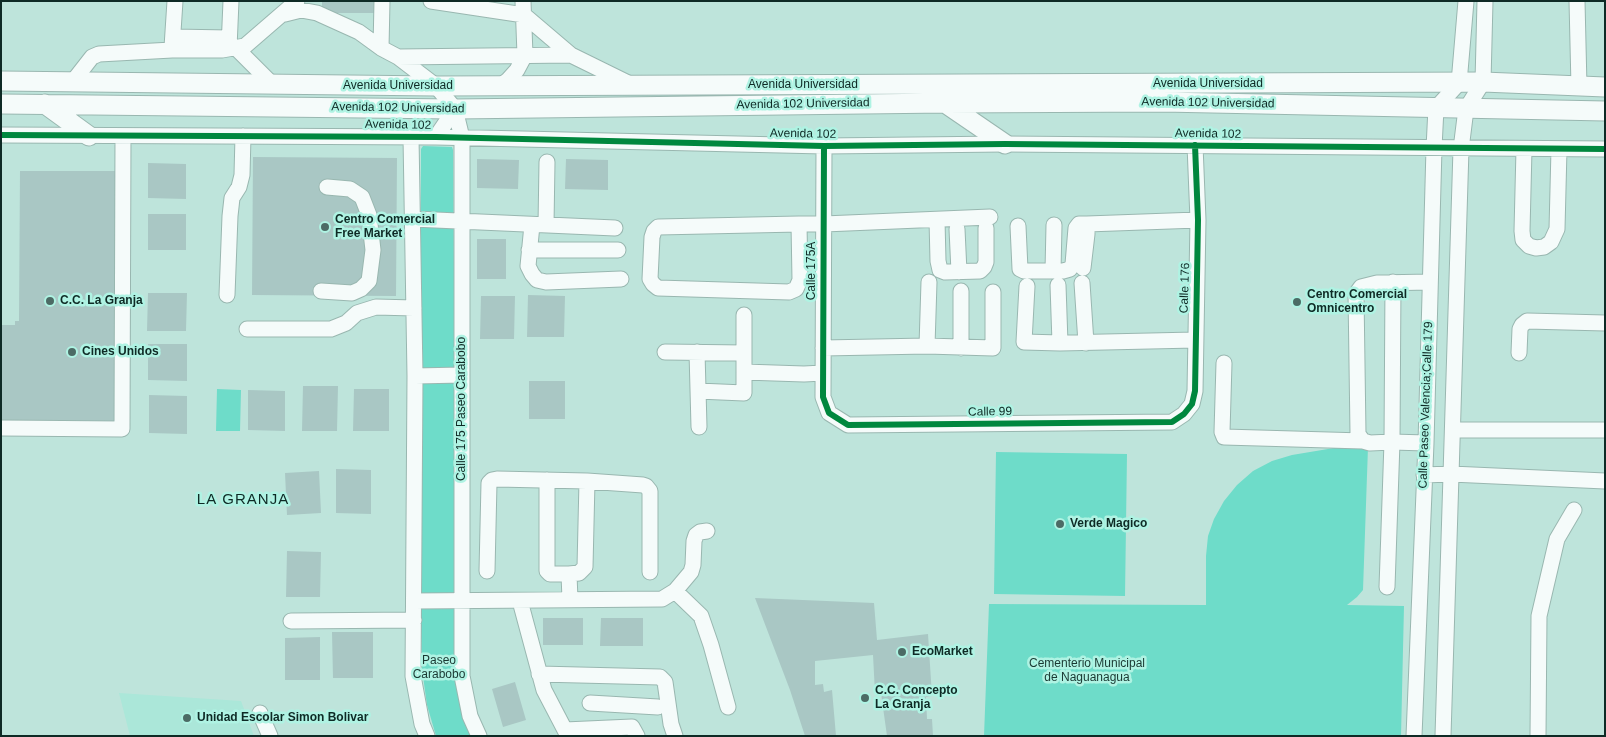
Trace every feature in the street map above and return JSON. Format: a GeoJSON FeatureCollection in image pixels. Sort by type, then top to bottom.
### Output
{"type":"FeatureCollection","features":[{"type":"Feature","properties":{"kind":"main road","name":"Avenida Universidad"},"geometry":{"type":"LineString","coordinates":[[1,81],[74,80],[273,85],[436,86],[1483,82],[1605,87]]}},
{"type":"Feature","properties":{"kind":"main road","name":"Avenida 102 Universidad"},"geometry":{"type":"LineString","coordinates":[[1,104],[455,109],[1163,102],[1605,111]]}},
{"type":"Feature","properties":{"kind":"main road"},"geometry":{"type":"LineString","coordinates":[[945,103],[1005,144]]}},
{"type":"Feature","properties":{"kind":"main road"},"geometry":{"type":"LineString","coordinates":[[45,104],[89,136]]}},
{"type":"Feature","properties":{"kind":"street"},"geometry":{"type":"LineString","coordinates":[[172,44],[175,1]]}},
{"type":"Feature","properties":{"kind":"street"},"geometry":{"type":"LineString","coordinates":[[231,1],[231,45],[273,85]]}},
{"type":"Feature","properties":{"kind":"street"},"geometry":{"type":"LineString","coordinates":[[74,80],[92,57],[99,54],[172,44],[245,46],[297,1]]}},
{"type":"Feature","properties":{"kind":"street"},"geometry":{"type":"LineString","coordinates":[[381,48],[382,1]]}},
{"type":"Feature","properties":{"kind":"street"},"geometry":{"type":"LineString","coordinates":[[431,1],[524,8],[571,55],[633,86]]}},
{"type":"Feature","properties":{"kind":"street"},"geometry":{"type":"LineString","coordinates":[[1436,108],[1459,83],[1466,1]]}},
{"type":"Feature","properties":{"kind":"street"},"geometry":{"type":"LineString","coordinates":[[1443,736],[1462,149],[1466,109],[1483,82],[1485,1]]}},
{"type":"Feature","properties":{"kind":"street"},"geometry":{"type":"LineString","coordinates":[[1577,1],[1579,87]]}},
{"type":"Feature","properties":{"kind":"street"},"geometry":{"type":"LineString","coordinates":[[500,86],[517,70],[526,55],[524,8]]}},
{"type":"Feature","properties":{"kind":"street","name":"Calle 175 Paseo Carabobo"},"geometry":{"type":"LineString","coordinates":[[282,15],[301,10],[317,13],[359,32],[381,48],[398,57],[436,86],[455,109],[462,138],[462,676],[470,716],[479,736]]}},
{"type":"Feature","properties":{"kind":"street"},"geometry":{"type":"LineString","coordinates":[[398,57],[571,55]]}},
{"type":"Feature","properties":{"kind":"street","name":"Calle Paseo Valencia;Calle 179"},"geometry":{"type":"LineString","coordinates":[[1414,736],[1426,443],[1436,108]]}},
{"type":"Feature","properties":{"kind":"street"},"geometry":{"type":"LineString","coordinates":[[436,137],[455,109]]}},
{"type":"Feature","properties":{"kind":"street","name":"Avenida 102"},"geometry":{"type":"LineString","coordinates":[[1,135],[436,137],[824,146],[1005,144],[1605,149]]}},
{"type":"Feature","properties":{"kind":"street"},"geometry":{"type":"LineString","coordinates":[[1,428],[122,429],[122,136]]}},
{"type":"Feature","properties":{"kind":"street"},"geometry":{"type":"LineString","coordinates":[[228,295],[230,216],[232,198],[239,187],[242,175],[243,136]]}},
{"type":"Feature","properties":{"kind":"street"},"geometry":{"type":"LineString","coordinates":[[411,137],[414,219],[415,376],[413,676],[422,724],[427,736]]}},
{"type":"Feature","properties":{"kind":"street","name":"Calle 176"},"geometry":{"type":"LineString","coordinates":[[1172,422],[1184,414],[1192,404],[1195,391],[1198,220],[1195,145]]}},
{"type":"Feature","properties":{"kind":"street","name":"Calle 175A"},"geometry":{"type":"LineString","coordinates":[[823,397],[824,146]]}},
{"type":"Feature","properties":{"kind":"street"},"geometry":{"type":"LineString","coordinates":[[1524,149],[1523,240],[1529,246],[1536,248],[1544,247],[1551,242],[1557,229],[1559,149]]}},
{"type":"Feature","properties":{"kind":"street"},"geometry":{"type":"LineString","coordinates":[[547,162],[539,225],[529,250],[528,266],[532,274],[537,280],[546,282],[621,278]]}},
{"type":"Feature","properties":{"kind":"street"},"geometry":{"type":"LineString","coordinates":[[321,291],[352,293],[361,289],[369,281],[373,250],[369,215],[362,197],[350,189],[328,188]]}},
{"type":"Feature","properties":{"kind":"street"},"geometry":{"type":"LineString","coordinates":[[414,219],[615,228]]}},
{"type":"Feature","properties":{"kind":"street"},"geometry":{"type":"LineString","coordinates":[[799,224],[800,280],[796,289],[789,292],[658,288],[650,279],[652,237],[658,227],[937,220],[988,222],[986,262],[980,271],[945,272],[940,270],[937,220]]}},
{"type":"Feature","properties":{"kind":"street"},"geometry":{"type":"LineString","coordinates":[[1018,226],[1020,268],[1024,271],[1056,278],[1070,269],[1073,264],[1076,228],[1079,224],[1198,220]]}},
{"type":"Feature","properties":{"kind":"street"},"geometry":{"type":"LineString","coordinates":[[1086,343],[1083,276],[1087,224]]}},
{"type":"Feature","properties":{"kind":"street"},"geometry":{"type":"LineString","coordinates":[[1054,225],[1060,343]]}},
{"type":"Feature","properties":{"kind":"street"},"geometry":{"type":"LineString","coordinates":[[957,229],[959,272]]}},
{"type":"Feature","properties":{"kind":"street"},"geometry":{"type":"LineString","coordinates":[[529,250],[618,250]]}},
{"type":"Feature","properties":{"kind":"street"},"geometry":{"type":"LineString","coordinates":[[927,346],[929,282]]}},
{"type":"Feature","properties":{"kind":"street"},"geometry":{"type":"LineString","coordinates":[[1387,587],[1392,442],[1393,282]]}},
{"type":"Feature","properties":{"kind":"street"},"geometry":{"type":"LineString","coordinates":[[1363,441],[1358,434],[1356,294],[1361,287],[1377,283],[1430,282]]}},
{"type":"Feature","properties":{"kind":"street"},"geometry":{"type":"LineString","coordinates":[[1027,286],[1024,342],[1086,343],[1195,340]]}},
{"type":"Feature","properties":{"kind":"street"},"geometry":{"type":"LineString","coordinates":[[961,291],[961,348]]}},
{"type":"Feature","properties":{"kind":"street"},"geometry":{"type":"LineString","coordinates":[[823,348],[927,346],[993,348],[994,292]]}},
{"type":"Feature","properties":{"kind":"street"},"geometry":{"type":"LineString","coordinates":[[246,329],[332,329],[346,323],[357,313],[376,307],[414,308]]}},
{"type":"Feature","properties":{"kind":"street"},"geometry":{"type":"LineString","coordinates":[[698,392],[744,393],[744,315]]}},
{"type":"Feature","properties":{"kind":"street"},"geometry":{"type":"LineString","coordinates":[[1519,353],[1520,329],[1527,321],[1605,323]]}},
{"type":"Feature","properties":{"kind":"street"},"geometry":{"type":"LineString","coordinates":[[665,352],[744,353]]}},
{"type":"Feature","properties":{"kind":"street"},"geometry":{"type":"LineString","coordinates":[[697,352],[699,427]]}},
{"type":"Feature","properties":{"kind":"street"},"geometry":{"type":"LineString","coordinates":[[1224,363],[1222,432],[1224,437],[1363,441],[1370,443],[1426,443]]}},
{"type":"Feature","properties":{"kind":"street"},"geometry":{"type":"LineString","coordinates":[[744,372],[823,373]]}},
{"type":"Feature","properties":{"kind":"street"},"geometry":{"type":"LineString","coordinates":[[415,376],[462,375]]}},
{"type":"Feature","properties":{"kind":"street","name":"Calle 99"},"geometry":{"type":"LineString","coordinates":[[823,397],[829,413],[848,425],[1172,422]]}},
{"type":"Feature","properties":{"kind":"street"},"geometry":{"type":"LineString","coordinates":[[1453,430],[1605,430]]}},
{"type":"Feature","properties":{"kind":"street"},"geometry":{"type":"LineString","coordinates":[[1424,475],[1451,474],[1605,481]]}},
{"type":"Feature","properties":{"kind":"street"},"geometry":{"type":"LineString","coordinates":[[487,571],[489,483],[497,479],[587,481],[643,485],[650,491],[650,572]]}},
{"type":"Feature","properties":{"kind":"street"},"geometry":{"type":"LineString","coordinates":[[547,480],[547,571],[550,574],[579,574],[584,567],[587,481]]}},
{"type":"Feature","properties":{"kind":"street"},"geometry":{"type":"LineString","coordinates":[[1538,736],[1539,616],[1557,539],[1574,510]]}},
{"type":"Feature","properties":{"kind":"street"},"geometry":{"type":"LineString","coordinates":[[414,601],[662,599],[675,591],[691,572],[694,565],[694,541],[696,535],[707,531]]}},
{"type":"Feature","properties":{"kind":"street"},"geometry":{"type":"LineString","coordinates":[[569,574],[570,600]]}},
{"type":"Feature","properties":{"kind":"street"},"geometry":{"type":"LineString","coordinates":[[675,591],[701,616],[728,707]]}},
{"type":"Feature","properties":{"kind":"street"},"geometry":{"type":"LineString","coordinates":[[520,600],[544,690],[566,733],[634,731],[628,706]]}},
{"type":"Feature","properties":{"kind":"street"},"geometry":{"type":"LineString","coordinates":[[291,621],[414,620]]}},
{"type":"Feature","properties":{"kind":"street"},"geometry":{"type":"LineString","coordinates":[[539,674],[660,677],[665,682],[671,724],[675,736]]}},
{"type":"Feature","properties":{"kind":"street"},"geometry":{"type":"LineString","coordinates":[[590,703],[658,707]]}},
{"type":"Feature","properties":{"kind":"street"},"geometry":{"type":"LineString","coordinates":[[260,713],[270,736]]}},
{"type":"Feature","properties":{"kind":"shaded area","name":"Unidad Escolar Simon Bolivar"},"geometry":{"type":"Polygon","coordinates":[[[119,693],[241,701],[254,736],[130,736],[119,693]]]}},
{"type":"Feature","properties":{"kind":"green space","name":"Paseo Carabobo"},"geometry":{"type":"Polygon","coordinates":[[[423,146],[452,147],[453,150],[454,573],[457,686],[470,736],[436,736],[427,705],[422,669],[420,571],[421,149],[423,146]]]}},
{"type":"Feature","properties":{"kind":"green space"},"geometry":{"type":"Polygon","coordinates":[[[217,389],[241,390],[240,431],[216,431],[217,389]]]}},
{"type":"Feature","properties":{"kind":"green space","name":"Cementerio Municipal de Naguanagua"},"geometry":{"type":"Polygon","coordinates":[[[1368,447],[1363,590],[1347,605],[1404,606],[1401,736],[984,736],[989,604],[1206,605],[1208,536],[1214,519],[1224,501],[1237,485],[1253,471],[1272,461],[1292,455],[1334,448],[1368,447]]]}},
{"type":"Feature","properties":{"kind":"green space","name":"Verde Magico"},"geometry":{"type":"Polygon","coordinates":[[[996,452],[1127,454],[1125,596],[994,594],[996,452]]]}},
{"type":"Feature","properties":{"kind":"building"},"geometry":{"type":"Polygon","coordinates":[[[322,1],[377,2],[376,13],[322,13],[322,1]]]}},
{"type":"Feature","properties":{"kind":"building","name":"Centro Comercial Free Market"},"geometry":{"type":"Polygon","coordinates":[[[253,157],[397,158],[396,296],[252,295],[253,157]]]}},
{"type":"Feature","properties":{"kind":"building"},"geometry":{"type":"Polygon","coordinates":[[[477,159],[519,160],[518,189],[477,188],[477,159]]]}},
{"type":"Feature","properties":{"kind":"building"},"geometry":{"type":"Polygon","coordinates":[[[566,159],[608,160],[608,190],[565,189],[566,159]]]}},
{"type":"Feature","properties":{"kind":"building"},"geometry":{"type":"Polygon","coordinates":[[[148,163],[186,164],[186,199],[148,198],[148,163]]]}},
{"type":"Feature","properties":{"kind":"building"},"geometry":{"type":"Polygon","coordinates":[[[20,171],[116,171],[114,421],[1,420],[1,325],[15,325],[15,321],[19,321],[20,171]]]}},
{"type":"Feature","properties":{"kind":"building"},"geometry":{"type":"Polygon","coordinates":[[[148,214],[186,214],[186,250],[148,250],[148,214]]]}},
{"type":"Feature","properties":{"kind":"building"},"geometry":{"type":"Polygon","coordinates":[[[477,239],[506,239],[506,279],[477,279],[477,239]]]}},
{"type":"Feature","properties":{"kind":"building"},"geometry":{"type":"Polygon","coordinates":[[[148,293],[187,293],[186,331],[147,331],[148,293]]]}},
{"type":"Feature","properties":{"kind":"building"},"geometry":{"type":"Polygon","coordinates":[[[528,295],[565,296],[564,337],[527,337],[528,295]]]}},
{"type":"Feature","properties":{"kind":"building"},"geometry":{"type":"Polygon","coordinates":[[[481,296],[515,296],[514,339],[480,339],[481,296]]]}},
{"type":"Feature","properties":{"kind":"building"},"geometry":{"type":"Polygon","coordinates":[[[148,344],[187,344],[187,381],[148,380],[148,344]]]}},
{"type":"Feature","properties":{"kind":"building"},"geometry":{"type":"Polygon","coordinates":[[[529,381],[565,381],[565,419],[529,419],[529,381]]]}},
{"type":"Feature","properties":{"kind":"building"},"geometry":{"type":"Polygon","coordinates":[[[303,386],[338,386],[337,431],[302,431],[303,386]]]}},
{"type":"Feature","properties":{"kind":"building"},"geometry":{"type":"Polygon","coordinates":[[[354,389],[389,389],[389,431],[353,431],[354,389]]]}},
{"type":"Feature","properties":{"kind":"building"},"geometry":{"type":"Polygon","coordinates":[[[248,390],[285,391],[285,431],[248,430],[248,390]]]}},
{"type":"Feature","properties":{"kind":"building"},"geometry":{"type":"Polygon","coordinates":[[[149,395],[187,396],[187,434],[149,433],[149,395]]]}},
{"type":"Feature","properties":{"kind":"building"},"geometry":{"type":"Polygon","coordinates":[[[336,469],[371,470],[371,514],[336,513],[336,469]]]}},
{"type":"Feature","properties":{"kind":"building"},"geometry":{"type":"Polygon","coordinates":[[[319,471],[321,513],[287,515],[285,473],[319,471]]]}},
{"type":"Feature","properties":{"kind":"building"},"geometry":{"type":"Polygon","coordinates":[[[287,551],[321,552],[320,597],[286,597],[287,551]]]}},
{"type":"Feature","properties":{"kind":"building"},"geometry":{"type":"Polygon","coordinates":[[[755,598],[874,603],[877,640],[928,634],[932,696],[926,697],[927,719],[932,719],[933,736],[887,736],[881,693],[875,693],[873,655],[815,661],[815,685],[823,684],[824,692],[832,690],[836,736],[805,736],[790,690],[755,598]]]}},
{"type":"Feature","properties":{"kind":"building"},"geometry":{"type":"Polygon","coordinates":[[[543,618],[583,618],[583,645],[543,645],[543,618]]]}},
{"type":"Feature","properties":{"kind":"building"},"geometry":{"type":"Polygon","coordinates":[[[601,618],[643,618],[643,646],[600,646],[601,618]]]}},
{"type":"Feature","properties":{"kind":"building"},"geometry":{"type":"Polygon","coordinates":[[[332,632],[373,632],[373,678],[333,678],[332,632]]]}},
{"type":"Feature","properties":{"kind":"building"},"geometry":{"type":"Polygon","coordinates":[[[320,637],[320,680],[285,680],[285,638],[320,637]]]}},
{"type":"Feature","properties":{"kind":"building"},"geometry":{"type":"Polygon","coordinates":[[[515,682],[526,720],[503,727],[492,689],[515,682]]]}},
{"type":"Feature","properties":{"kind":"cycle path"},"geometry":{"type":"LineString","coordinates":[[1,135],[436,137],[824,146],[1005,144],[1605,149]]}},
{"type":"Feature","properties":{"kind":"cycle path"},"geometry":{"type":"LineString","coordinates":[[824,146],[823,397],[829,413],[848,425],[1172,422],[1184,414],[1192,404],[1195,391],[1198,220],[1195,145]]}},
{"type":"Feature","properties":{"kind":"place","name":"Centro Comercial Free Market"},"geometry":{"type":"Point","coordinates":[325,227]}},
{"type":"Feature","properties":{"kind":"place","name":"C.C. La Granja"},"geometry":{"type":"Point","coordinates":[50,301]}},
{"type":"Feature","properties":{"kind":"place","name":"Centro Comercial Omnicentro"},"geometry":{"type":"Point","coordinates":[1297,302]}},
{"type":"Feature","properties":{"kind":"place","name":"Cines Unidos"},"geometry":{"type":"Point","coordinates":[72,352]}},
{"type":"Feature","properties":{"kind":"place","name":"Verde Magico"},"geometry":{"type":"Point","coordinates":[1060,524]}},
{"type":"Feature","properties":{"kind":"place","name":"EcoMarket"},"geometry":{"type":"Point","coordinates":[902,652]}},
{"type":"Feature","properties":{"kind":"place","name":"C.C. Concepto La Granja"},"geometry":{"type":"Point","coordinates":[865,698]}},
{"type":"Feature","properties":{"kind":"place","name":"Unidad Escolar Simon Bolivar"},"geometry":{"type":"Point","coordinates":[187,718]}},
{"type":"Feature","properties":{"kind":"district","name":"LA GRANJA"},"geometry":{"type":"Point","coordinates":[243,500]}}]}
